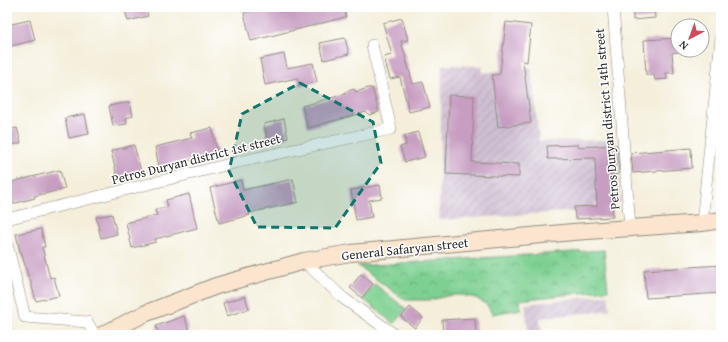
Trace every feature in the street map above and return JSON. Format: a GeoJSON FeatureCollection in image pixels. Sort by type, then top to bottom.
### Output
{"type":"FeatureCollection","features":[{"type":"Feature","properties":{"kind":"main road","name":"General Safaryan street"},"geometry":{"type":"LineString","coordinates":[[106,334],[144,314],[216,286],[304,261],[351,253],[573,232],[702,223],[721,220]]}},
{"type":"Feature","properties":{"kind":"street","name":"Petros Duryan district 14th street"},"geometry":{"type":"LineString","coordinates":[[613,7],[630,228]]}},
{"type":"Feature","properties":{"kind":"street"},"geometry":{"type":"LineString","coordinates":[[702,223],[721,38]]}},
{"type":"Feature","properties":{"kind":"street","name":"Petros Duryan district 1st street"},"geometry":{"type":"LineString","coordinates":[[7,220],[238,162],[391,128],[372,45]]}},
{"type":"Feature","properties":{"kind":"street"},"geometry":{"type":"LineString","coordinates":[[7,244],[25,317],[87,322],[106,334]]}},
{"type":"Feature","properties":{"kind":"street"},"geometry":{"type":"LineString","coordinates":[[304,261],[343,298],[395,335]]}},
{"type":"Feature","properties":{"kind":"highlighted area"},"geometry":{"type":"Polygon","coordinates":[[[300,83],[373,122],[381,163],[335,228],[257,227],[229,171],[242,114],[300,83]]]}},
{"type":"Feature","properties":{"kind":"shaded area"},"geometry":{"type":"Polygon","coordinates":[[[442,65],[483,66],[482,73],[531,67],[539,141],[615,140],[620,202],[595,202],[595,210],[439,220],[442,65]]]}},
{"type":"Feature","properties":{"kind":"shaded area"},"geometry":{"type":"Polygon","coordinates":[[[608,295],[610,310],[540,318],[541,331],[528,332],[525,304],[608,295]]]}},
{"type":"Feature","properties":{"kind":"green space"},"geometry":{"type":"Polygon","coordinates":[[[604,250],[608,290],[520,300],[521,309],[492,314],[487,305],[476,298],[461,295],[451,295],[430,300],[405,300],[358,266],[604,250]]]}},
{"type":"Feature","properties":{"kind":"green space"},"geometry":{"type":"Polygon","coordinates":[[[375,284],[406,309],[394,324],[363,299],[375,284]]]}},
{"type":"Feature","properties":{"kind":"building"},"geometry":{"type":"Polygon","coordinates":[[[124,7],[145,7],[148,16],[128,21],[124,7]]]}},
{"type":"Feature","properties":{"kind":"building"},"geometry":{"type":"Polygon","coordinates":[[[267,7],[344,7],[346,17],[251,41],[244,13],[267,7]]]}},
{"type":"Feature","properties":{"kind":"building"},"geometry":{"type":"Polygon","coordinates":[[[633,7],[654,7],[655,18],[633,20],[633,7]]]}},
{"type":"Feature","properties":{"kind":"building"},"geometry":{"type":"Polygon","coordinates":[[[402,18],[408,40],[401,41],[413,84],[423,82],[430,107],[409,112],[400,77],[390,79],[384,57],[392,55],[383,23],[402,18]]]}},
{"type":"Feature","properties":{"kind":"building"},"geometry":{"type":"Polygon","coordinates":[[[30,20],[35,40],[7,47],[7,25],[30,20]]]}},
{"type":"Feature","properties":{"kind":"building"},"geometry":{"type":"Polygon","coordinates":[[[506,22],[531,25],[527,62],[523,61],[531,123],[498,127],[492,75],[500,74],[506,22]]]}},
{"type":"Feature","properties":{"kind":"building"},"geometry":{"type":"Polygon","coordinates":[[[345,38],[349,54],[324,60],[320,43],[345,38]]]}},
{"type":"Feature","properties":{"kind":"building"},"geometry":{"type":"Polygon","coordinates":[[[670,38],[670,58],[672,58],[674,73],[666,73],[667,79],[655,80],[654,75],[646,75],[644,40],[670,38]]]}},
{"type":"Feature","properties":{"kind":"building"},"geometry":{"type":"Polygon","coordinates":[[[284,54],[287,68],[313,63],[317,82],[299,86],[297,78],[265,85],[260,59],[284,54]]]}},
{"type":"Feature","properties":{"kind":"building"},"geometry":{"type":"Polygon","coordinates":[[[372,88],[379,112],[369,115],[366,112],[308,128],[302,106],[346,94],[345,92],[354,89],[356,92],[372,88]]]}},
{"type":"Feature","properties":{"kind":"building"},"geometry":{"type":"Polygon","coordinates":[[[449,95],[474,96],[472,162],[519,164],[519,177],[446,174],[449,95]]]}},
{"type":"Feature","properties":{"kind":"building"},"geometry":{"type":"Polygon","coordinates":[[[130,102],[133,116],[126,118],[127,124],[113,126],[109,106],[130,102]]]}},
{"type":"Feature","properties":{"kind":"building"},"geometry":{"type":"Polygon","coordinates":[[[85,114],[89,134],[69,138],[65,118],[85,114]]]}},
{"type":"Feature","properties":{"kind":"building"},"geometry":{"type":"Polygon","coordinates":[[[284,119],[288,138],[268,143],[264,124],[284,119]]]}},
{"type":"Feature","properties":{"kind":"building"},"geometry":{"type":"Polygon","coordinates":[[[17,128],[21,143],[7,146],[7,130],[17,128]]]}},
{"type":"Feature","properties":{"kind":"building"},"geometry":{"type":"Polygon","coordinates":[[[212,128],[218,156],[159,167],[155,147],[192,138],[190,133],[212,128]]]}},
{"type":"Feature","properties":{"kind":"building"},"geometry":{"type":"Polygon","coordinates":[[[418,132],[425,157],[405,162],[400,147],[406,145],[404,136],[418,132]]]}},
{"type":"Feature","properties":{"kind":"building"},"geometry":{"type":"Polygon","coordinates":[[[134,145],[142,175],[118,181],[111,151],[134,145]]]}},
{"type":"Feature","properties":{"kind":"building"},"geometry":{"type":"Polygon","coordinates":[[[578,145],[578,147],[617,145],[619,174],[610,175],[613,217],[575,219],[574,207],[597,206],[595,158],[548,159],[547,146],[578,145]]]}},
{"type":"Feature","properties":{"kind":"building"},"geometry":{"type":"Polygon","coordinates":[[[691,148],[692,168],[633,173],[631,153],[691,148]]]}},
{"type":"Feature","properties":{"kind":"building"},"geometry":{"type":"Polygon","coordinates":[[[60,170],[65,189],[34,196],[35,198],[12,204],[7,183],[60,170]]]}},
{"type":"Feature","properties":{"kind":"building"},"geometry":{"type":"Polygon","coordinates":[[[293,179],[298,202],[249,213],[250,215],[219,223],[210,188],[241,180],[243,190],[293,179]]]}},
{"type":"Feature","properties":{"kind":"building"},"geometry":{"type":"Polygon","coordinates":[[[380,185],[382,198],[369,200],[372,217],[356,220],[351,190],[380,185]]]}},
{"type":"Feature","properties":{"kind":"building"},"geometry":{"type":"Polygon","coordinates":[[[189,194],[197,228],[155,239],[156,242],[132,248],[126,223],[157,215],[155,210],[168,207],[166,200],[189,194]]]}},
{"type":"Feature","properties":{"kind":"building"},"geometry":{"type":"Polygon","coordinates":[[[112,214],[117,234],[101,238],[96,217],[112,214]]]}},
{"type":"Feature","properties":{"kind":"building"},"geometry":{"type":"Polygon","coordinates":[[[41,229],[45,247],[42,247],[50,278],[54,277],[59,296],[36,301],[20,252],[16,234],[41,229]]]}},
{"type":"Feature","properties":{"kind":"building"},"geometry":{"type":"Polygon","coordinates":[[[721,265],[721,293],[646,298],[644,270],[721,265]]]}},
{"type":"Feature","properties":{"kind":"building"},"geometry":{"type":"Polygon","coordinates":[[[361,274],[373,284],[362,298],[350,288],[361,274]]]}},
{"type":"Feature","properties":{"kind":"building"},"geometry":{"type":"Polygon","coordinates":[[[245,296],[249,309],[227,316],[223,303],[245,296]]]}},
{"type":"Feature","properties":{"kind":"building"},"geometry":{"type":"Polygon","coordinates":[[[410,307],[423,318],[415,328],[401,317],[410,307]]]}},
{"type":"Feature","properties":{"kind":"building"},"geometry":{"type":"Polygon","coordinates":[[[184,316],[189,330],[176,335],[159,335],[156,326],[184,316]]]}},
{"type":"Feature","properties":{"kind":"building"},"geometry":{"type":"Polygon","coordinates":[[[475,318],[476,335],[443,335],[442,320],[475,318]]]}}]}
